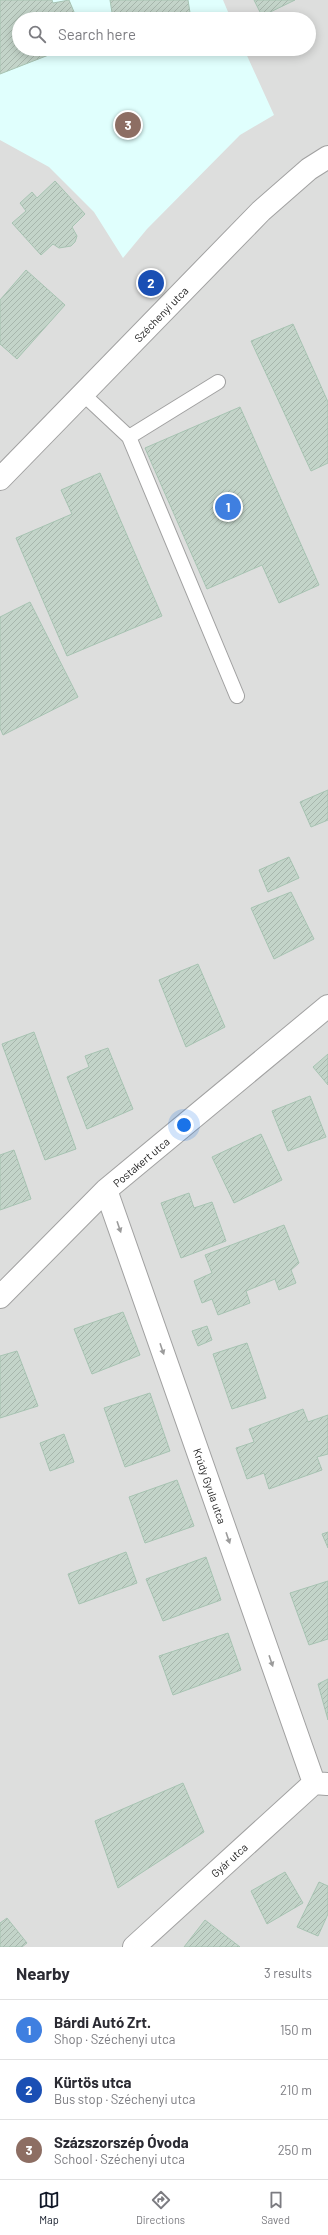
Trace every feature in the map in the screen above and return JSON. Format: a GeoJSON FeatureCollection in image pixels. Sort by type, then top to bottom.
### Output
{"type":"FeatureCollection","features":[{"type":"Feature","properties":{"kind":"street","name":"Széchenyi utca"},"geometry":{"type":"LineString","coordinates":[[0,479],[261,211],[309,169],[328,156]]}},
{"type":"Feature","properties":{"kind":"street","name":"Postakert utca"},"geometry":{"type":"LineString","coordinates":[[0,1297],[106,1190],[328,1006]]}},
{"type":"Feature","properties":{"kind":"street","name":"Krúdy Gyula utca"},"geometry":{"type":"LineString","coordinates":[[106,1190],[321,1783]]}},
{"type":"Feature","properties":{"kind":"street","name":"Gyár utca"},"geometry":{"type":"LineString","coordinates":[[134,1947],[321,1783]]}},
{"type":"Feature","properties":{"kind":"lane"},"geometry":{"type":"LineString","coordinates":[[129,437],[218,382]]}},
{"type":"Feature","properties":{"kind":"lane"},"geometry":{"type":"LineString","coordinates":[[83,394],[129,437],[237,696]]}},
{"type":"Feature","properties":{"kind":"shaded area"},"geometry":{"type":"Polygon","coordinates":[[[0,0],[328,0],[328,1947],[0,1947],[0,0]]]}},
{"type":"Feature","properties":{"kind":"shaded area"},"geometry":{"type":"Polygon","coordinates":[[[0,0],[223,0],[228,12],[12,12],[12,56],[247,56],[274,115],[240,135],[147,229],[123,258],[94,212],[49,167],[0,140],[0,0]]]}},
{"type":"Feature","properties":{"kind":"building"},"geometry":{"type":"Polygon","coordinates":[[[0,0],[52,0],[53,3],[69,0],[74,12],[12,12],[12,56],[46,56],[0,74],[0,0]]]}},
{"type":"Feature","properties":{"kind":"building"},"geometry":{"type":"Polygon","coordinates":[[[110,0],[188,0],[190,12],[112,12],[110,0]]]}},
{"type":"Feature","properties":{"kind":"building"},"geometry":{"type":"Polygon","coordinates":[[[254,0],[295,0],[270,12],[260,12],[254,0]]]}},
{"type":"Feature","properties":{"kind":"building"},"geometry":{"type":"Polygon","coordinates":[[[55,181],[85,214],[72,227],[77,236],[75,242],[71,246],[59,248],[53,244],[41,255],[12,223],[26,211],[20,203],[32,192],[37,198],[55,181]]]}},
{"type":"Feature","properties":{"kind":"building"},"geometry":{"type":"Polygon","coordinates":[[[26,270],[65,305],[17,359],[0,344],[0,300],[26,270]]]}},
{"type":"Feature","properties":{"kind":"building"},"geometry":{"type":"Polygon","coordinates":[[[293,324],[328,402],[328,463],[311,471],[251,341],[293,324]]]}},
{"type":"Feature","properties":{"kind":"building"},"geometry":{"type":"Polygon","coordinates":[[[240,407],[319,585],[279,603],[262,565],[207,589],[145,448],[240,407]]]}},
{"type":"Feature","properties":{"kind":"building"},"geometry":{"type":"Polygon","coordinates":[[[100,473],[162,616],[67,656],[16,538],[72,514],[61,490],[100,473]]]}},
{"type":"Feature","properties":{"kind":"building"},"geometry":{"type":"Polygon","coordinates":[[[30,602],[78,697],[3,735],[0,728],[0,617],[30,602]]]}},
{"type":"Feature","properties":{"kind":"building"},"geometry":{"type":"Polygon","coordinates":[[[328,790],[328,820],[311,827],[300,802],[328,790]]]}},
{"type":"Feature","properties":{"kind":"building"},"geometry":{"type":"Polygon","coordinates":[[[289,857],[299,878],[268,892],[259,870],[289,857]]]}},
{"type":"Feature","properties":{"kind":"building"},"geometry":{"type":"Polygon","coordinates":[[[291,892],[314,939],[274,959],[251,908],[291,892]]]}},
{"type":"Feature","properties":{"kind":"building"},"geometry":{"type":"Polygon","coordinates":[[[198,964],[225,1027],[186,1047],[159,980],[198,964]]]}},
{"type":"Feature","properties":{"kind":"building"},"geometry":{"type":"Polygon","coordinates":[[[34,1032],[76,1149],[45,1160],[2,1044],[34,1032]]]}},
{"type":"Feature","properties":{"kind":"building"},"geometry":{"type":"Polygon","coordinates":[[[108,1048],[133,1109],[87,1129],[67,1077],[89,1067],[85,1056],[108,1048]]]}},
{"type":"Feature","properties":{"kind":"building"},"geometry":{"type":"Polygon","coordinates":[[[328,1054],[328,1085],[313,1067],[328,1054]]]}},
{"type":"Feature","properties":{"kind":"building"},"geometry":{"type":"Polygon","coordinates":[[[310,1096],[326,1137],[288,1151],[272,1111],[310,1096]]]}},
{"type":"Feature","properties":{"kind":"building"},"geometry":{"type":"Polygon","coordinates":[[[261,1134],[282,1180],[234,1203],[212,1157],[261,1134]]]}},
{"type":"Feature","properties":{"kind":"building"},"geometry":{"type":"Polygon","coordinates":[[[14,1150],[31,1199],[0,1210],[0,1155],[14,1150]]]}},
{"type":"Feature","properties":{"kind":"building"},"geometry":{"type":"Polygon","coordinates":[[[189,1193],[194,1208],[212,1202],[226,1241],[181,1258],[161,1203],[189,1193]]]}},
{"type":"Feature","properties":{"kind":"building"},"geometry":{"type":"Polygon","coordinates":[[[284,1225],[299,1263],[291,1270],[296,1283],[279,1290],[275,1279],[246,1291],[250,1303],[218,1315],[212,1299],[202,1303],[194,1281],[212,1273],[205,1255],[284,1225]]]}},
{"type":"Feature","properties":{"kind":"building"},"geometry":{"type":"Polygon","coordinates":[[[123,1312],[140,1355],[92,1374],[74,1329],[123,1312]]]}},
{"type":"Feature","properties":{"kind":"building"},"geometry":{"type":"Polygon","coordinates":[[[207,1326],[212,1340],[198,1346],[192,1331],[207,1326]]]}},
{"type":"Feature","properties":{"kind":"building"},"geometry":{"type":"Polygon","coordinates":[[[247,1343],[266,1398],[232,1409],[213,1354],[247,1343]]]}},
{"type":"Feature","properties":{"kind":"building"},"geometry":{"type":"Polygon","coordinates":[[[17,1351],[38,1406],[0,1418],[0,1356],[17,1351]]]}},
{"type":"Feature","properties":{"kind":"building"},"geometry":{"type":"Polygon","coordinates":[[[150,1393],[170,1451],[125,1467],[104,1408],[150,1393]]]}},
{"type":"Feature","properties":{"kind":"building"},"geometry":{"type":"Polygon","coordinates":[[[303,1409],[308,1422],[328,1415],[328,1454],[317,1457],[322,1470],[269,1489],[264,1473],[247,1479],[236,1448],[254,1442],[249,1429],[303,1409]]]}},
{"type":"Feature","properties":{"kind":"building"},"geometry":{"type":"Polygon","coordinates":[[[64,1434],[74,1462],[50,1471],[40,1443],[64,1434]]]}},
{"type":"Feature","properties":{"kind":"building"},"geometry":{"type":"Polygon","coordinates":[[[177,1480],[194,1526],[145,1543],[129,1497],[177,1480]]]}},
{"type":"Feature","properties":{"kind":"building"},"geometry":{"type":"Polygon","coordinates":[[[328,1532],[328,1548],[322,1534],[328,1532]]]}},
{"type":"Feature","properties":{"kind":"building"},"geometry":{"type":"Polygon","coordinates":[[[126,1552],[137,1583],[79,1604],[68,1574],[126,1552]]]}},
{"type":"Feature","properties":{"kind":"building"},"geometry":{"type":"Polygon","coordinates":[[[206,1557],[221,1600],[163,1621],[146,1579],[206,1557]]]}},
{"type":"Feature","properties":{"kind":"building"},"geometry":{"type":"Polygon","coordinates":[[[328,1581],[328,1639],[309,1645],[290,1593],[328,1581]]]}},
{"type":"Feature","properties":{"kind":"building"},"geometry":{"type":"Polygon","coordinates":[[[228,1633],[241,1670],[173,1695],[159,1656],[228,1633]]]}},
{"type":"Feature","properties":{"kind":"building"},"geometry":{"type":"Polygon","coordinates":[[[328,1679],[328,1720],[318,1684],[328,1679]]]}},
{"type":"Feature","properties":{"kind":"building"},"geometry":{"type":"Polygon","coordinates":[[[183,1783],[204,1832],[118,1888],[95,1821],[183,1783]]]}},
{"type":"Feature","properties":{"kind":"building"},"geometry":{"type":"Polygon","coordinates":[[[285,1872],[303,1903],[267,1924],[251,1891],[285,1872]]]}},
{"type":"Feature","properties":{"kind":"building"},"geometry":{"type":"Polygon","coordinates":[[[319,1882],[328,1886],[328,1914],[318,1936],[297,1927],[319,1882]]]}},
{"type":"Feature","properties":{"kind":"building"},"geometry":{"type":"Polygon","coordinates":[[[7,1918],[27,1943],[22,1947],[0,1947],[0,1923],[7,1918]]]}},
{"type":"Feature","properties":{"kind":"building"},"geometry":{"type":"Polygon","coordinates":[[[205,1920],[240,1947],[184,1947],[205,1920]]]}},
{"type":"Feature","properties":{"kind":"place","name":"Százszorszép Óvoda"},"geometry":{"type":"Point","coordinates":[128,125]}},
{"type":"Feature","properties":{"kind":"place","name":"Kürtös utca"},"geometry":{"type":"Point","coordinates":[151,283]}},
{"type":"Feature","properties":{"kind":"place","name":"Bárdi Autó Zrt."},"geometry":{"type":"Point","coordinates":[228,507]}}]}
